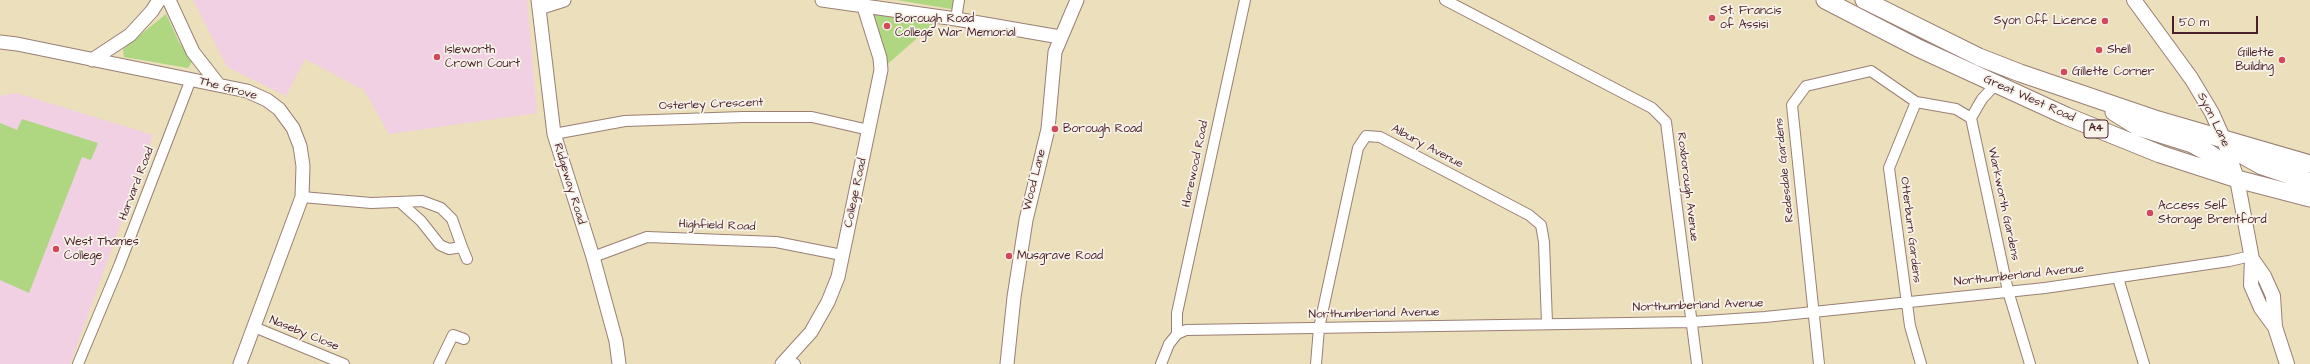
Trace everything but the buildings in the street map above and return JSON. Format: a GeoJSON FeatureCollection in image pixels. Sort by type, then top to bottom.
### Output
{"type":"FeatureCollection","features":[{"type":"Feature","properties":{"kind":"highway","name":"Great West Road"},"geometry":{"type":"LineString","coordinates":[[1825,0],[1918,48],[2066,116],[2152,151],[2237,179],[2310,198]]}},
{"type":"Feature","properties":{"kind":"highway","name":"Great West Road"},"geometry":{"type":"LineString","coordinates":[[1864,0],[1979,57],[2090,97],[2224,140],[2310,164]]}},
{"type":"Feature","properties":{"kind":"highway","name":"A4"},"geometry":{"type":"LineString","coordinates":[[2090,97],[2138,127],[2192,144],[2209,153],[2222,162],[2237,179]]}},
{"type":"Feature","properties":{"kind":"highway","name":"A4"},"geometry":{"type":"LineString","coordinates":[[2224,140],[2237,152],[2255,163],[2277,173],[2310,182]]}},
{"type":"Feature","properties":{"kind":"main road","name":"Syon Lane"},"geometry":{"type":"LineString","coordinates":[[2134,0],[2191,78],[2212,113],[2224,140],[2237,179],[2252,258],[2252,285],[2261,308],[2275,327],[2287,364]]}},
{"type":"Feature","properties":{"kind":"street"},"geometry":{"type":"LineString","coordinates":[[92,60],[130,35],[152,11],[159,0]]}},
{"type":"Feature","properties":{"kind":"street"},"geometry":{"type":"LineString","coordinates":[[169,0],[193,52],[218,84]]}},
{"type":"Feature","properties":{"kind":"street"},"geometry":{"type":"LineString","coordinates":[[538,4],[564,0]]}},
{"type":"Feature","properties":{"kind":"street"},"geometry":{"type":"LineString","coordinates":[[956,19],[959,0]]}},
{"type":"Feature","properties":{"kind":"street","name":"Wood Lane"},"geometry":{"type":"LineString","coordinates":[[1007,364],[1014,297],[1026,220],[1048,129],[1055,52],[1060,37],[1077,0]]}},
{"type":"Feature","properties":{"kind":"street","name":"Harewood Road"},"geometry":{"type":"LineString","coordinates":[[1177,334],[1177,313],[1245,0]]}},
{"type":"Feature","properties":{"kind":"street","name":"Roxborough Avenue"},"geometry":{"type":"LineString","coordinates":[[1445,0],[1652,108],[1666,122],[1697,364]]}},
{"type":"Feature","properties":{"kind":"street"},"geometry":{"type":"LineString","coordinates":[[830,1],[956,19],[1060,37]]}},
{"type":"Feature","properties":{"kind":"street","name":"Ridgeway Road"},"geometry":{"type":"LineString","coordinates":[[538,4],[554,134],[593,257],[616,341],[619,364]]}},
{"type":"Feature","properties":{"kind":"street","name":"College Road"},"geometry":{"type":"LineString","coordinates":[[788,362],[811,332],[828,302],[838,277],[881,70],[880,58],[864,7]]}},
{"type":"Feature","properties":{"kind":"street","name":"The Grove"},"geometry":{"type":"LineString","coordinates":[[0,42],[18,44],[191,80],[218,84],[247,92],[267,100],[279,110],[288,122],[300,146],[303,166],[302,198],[240,364]]}},
{"type":"Feature","properties":{"kind":"street","name":"Redesdale Gardens"},"geometry":{"type":"LineString","coordinates":[[1819,364],[1812,312],[1792,105],[1806,86],[1871,71],[1916,102],[1956,109],[1971,118]]}},
{"type":"Feature","properties":{"kind":"street","name":"Harvard Road"},"geometry":{"type":"LineString","coordinates":[[78,364],[119,266],[191,80]]}},
{"type":"Feature","properties":{"kind":"street"},"geometry":{"type":"LineString","coordinates":[[1971,118],[1982,99],[1996,84]]}},
{"type":"Feature","properties":{"kind":"street","name":"Otterburn Gardens"},"geometry":{"type":"LineString","coordinates":[[1916,102],[1889,168],[1910,326],[1921,364]]}},
{"type":"Feature","properties":{"kind":"street","name":"Osterley Crescent"},"geometry":{"type":"LineString","coordinates":[[554,134],[624,121],[743,117],[812,117],[869,130]]}},
{"type":"Feature","properties":{"kind":"street","name":"Warkworth Gardens"},"geometry":{"type":"LineString","coordinates":[[1971,118],[2008,291],[2030,364]]}},
{"type":"Feature","properties":{"kind":"street","name":"Albury Avenue"},"geometry":{"type":"LineString","coordinates":[[1319,328],[1358,148],[1366,136],[1380,137],[1529,215],[1541,225],[1544,242],[1547,323]]}},
{"type":"Feature","properties":{"kind":"street"},"geometry":{"type":"LineString","coordinates":[[302,198],[371,203],[422,202],[441,208],[452,219],[467,259]]}},
{"type":"Feature","properties":{"kind":"street"},"geometry":{"type":"LineString","coordinates":[[401,203],[421,221],[440,245],[449,249],[462,247]]}},
{"type":"Feature","properties":{"kind":"street","name":"Highfield Road"},"geometry":{"type":"LineString","coordinates":[[593,257],[646,237],[776,242],[842,255]]}},
{"type":"Feature","properties":{"kind":"street","name":"Northumberland Avenue"},"geometry":{"type":"LineString","coordinates":[[1177,334],[1186,330],[1198,329],[1691,322],[1812,312],[2008,291],[2118,278],[2252,258]]}},
{"type":"Feature","properties":{"kind":"street"},"geometry":{"type":"LineString","coordinates":[[2118,278],[2144,364]]}},
{"type":"Feature","properties":{"kind":"street","name":"Naseby Close"},"geometry":{"type":"LineString","coordinates":[[254,327],[344,364]]}},
{"type":"Feature","properties":{"kind":"street"},"geometry":{"type":"LineString","coordinates":[[1316,364],[1319,328]]}},
{"type":"Feature","properties":{"kind":"street"},"geometry":{"type":"LineString","coordinates":[[439,364],[455,331],[464,339]]}},
{"type":"Feature","properties":{"kind":"street"},"geometry":{"type":"LineString","coordinates":[[1161,364],[1169,344],[1177,334]]}},
{"type":"Feature","properties":{"kind":"shaded area"},"geometry":{"type":"Polygon","coordinates":[[[193,0],[527,0],[537,113],[389,134],[364,90],[305,59],[286,96],[227,67],[193,0]]]}},
{"type":"Feature","properties":{"kind":"shaded area","name":"West Thames College"},"geometry":{"type":"Polygon","coordinates":[[[16,93],[153,135],[70,364],[0,364],[0,96],[16,93]]]}},
{"type":"Feature","properties":{"kind":"green space"},"geometry":{"type":"Polygon","coordinates":[[[897,0],[965,0],[963,11],[897,0]]]}},
{"type":"Feature","properties":{"kind":"green space"},"geometry":{"type":"Polygon","coordinates":[[[864,7],[942,16],[881,70],[864,7]]]}},
{"type":"Feature","properties":{"kind":"green space"},"geometry":{"type":"Polygon","coordinates":[[[166,14],[179,42],[192,62],[188,68],[124,57],[123,49],[166,14]]]}},
{"type":"Feature","properties":{"kind":"green space"},"geometry":{"type":"Polygon","coordinates":[[[22,119],[98,143],[91,160],[82,157],[29,293],[0,280],[0,123],[17,130],[22,119]]]}},
{"type":"Feature","properties":{"kind":"place","name":"St. Francis of Assisi"},"geometry":{"type":"Point","coordinates":[1712,18]}},
{"type":"Feature","properties":{"kind":"place","name":"Syon Off Licence"},"geometry":{"type":"Point","coordinates":[2105,21]}},
{"type":"Feature","properties":{"kind":"place","name":"Borough Road College War Memorial"},"geometry":{"type":"Point","coordinates":[887,26]}},
{"type":"Feature","properties":{"kind":"place","name":"Shell"},"geometry":{"type":"Point","coordinates":[2099,50]}},
{"type":"Feature","properties":{"kind":"place","name":"Isleworth Crown Court"},"geometry":{"type":"Point","coordinates":[437,57]}},
{"type":"Feature","properties":{"kind":"place","name":"Gillette Building"},"geometry":{"type":"Point","coordinates":[2282,60]}},
{"type":"Feature","properties":{"kind":"place","name":"Gillette Corner"},"geometry":{"type":"Point","coordinates":[2064,72]}},
{"type":"Feature","properties":{"kind":"place","name":"Borough Road"},"geometry":{"type":"Point","coordinates":[1055,129]}},
{"type":"Feature","properties":{"kind":"place","name":"Access Self Storage Brentford"},"geometry":{"type":"Point","coordinates":[2150,213]}},
{"type":"Feature","properties":{"kind":"place","name":"West Thames College"},"geometry":{"type":"Point","coordinates":[56,249]}},
{"type":"Feature","properties":{"kind":"place","name":"Musgrave Road"},"geometry":{"type":"Point","coordinates":[1009,256]}}]}
